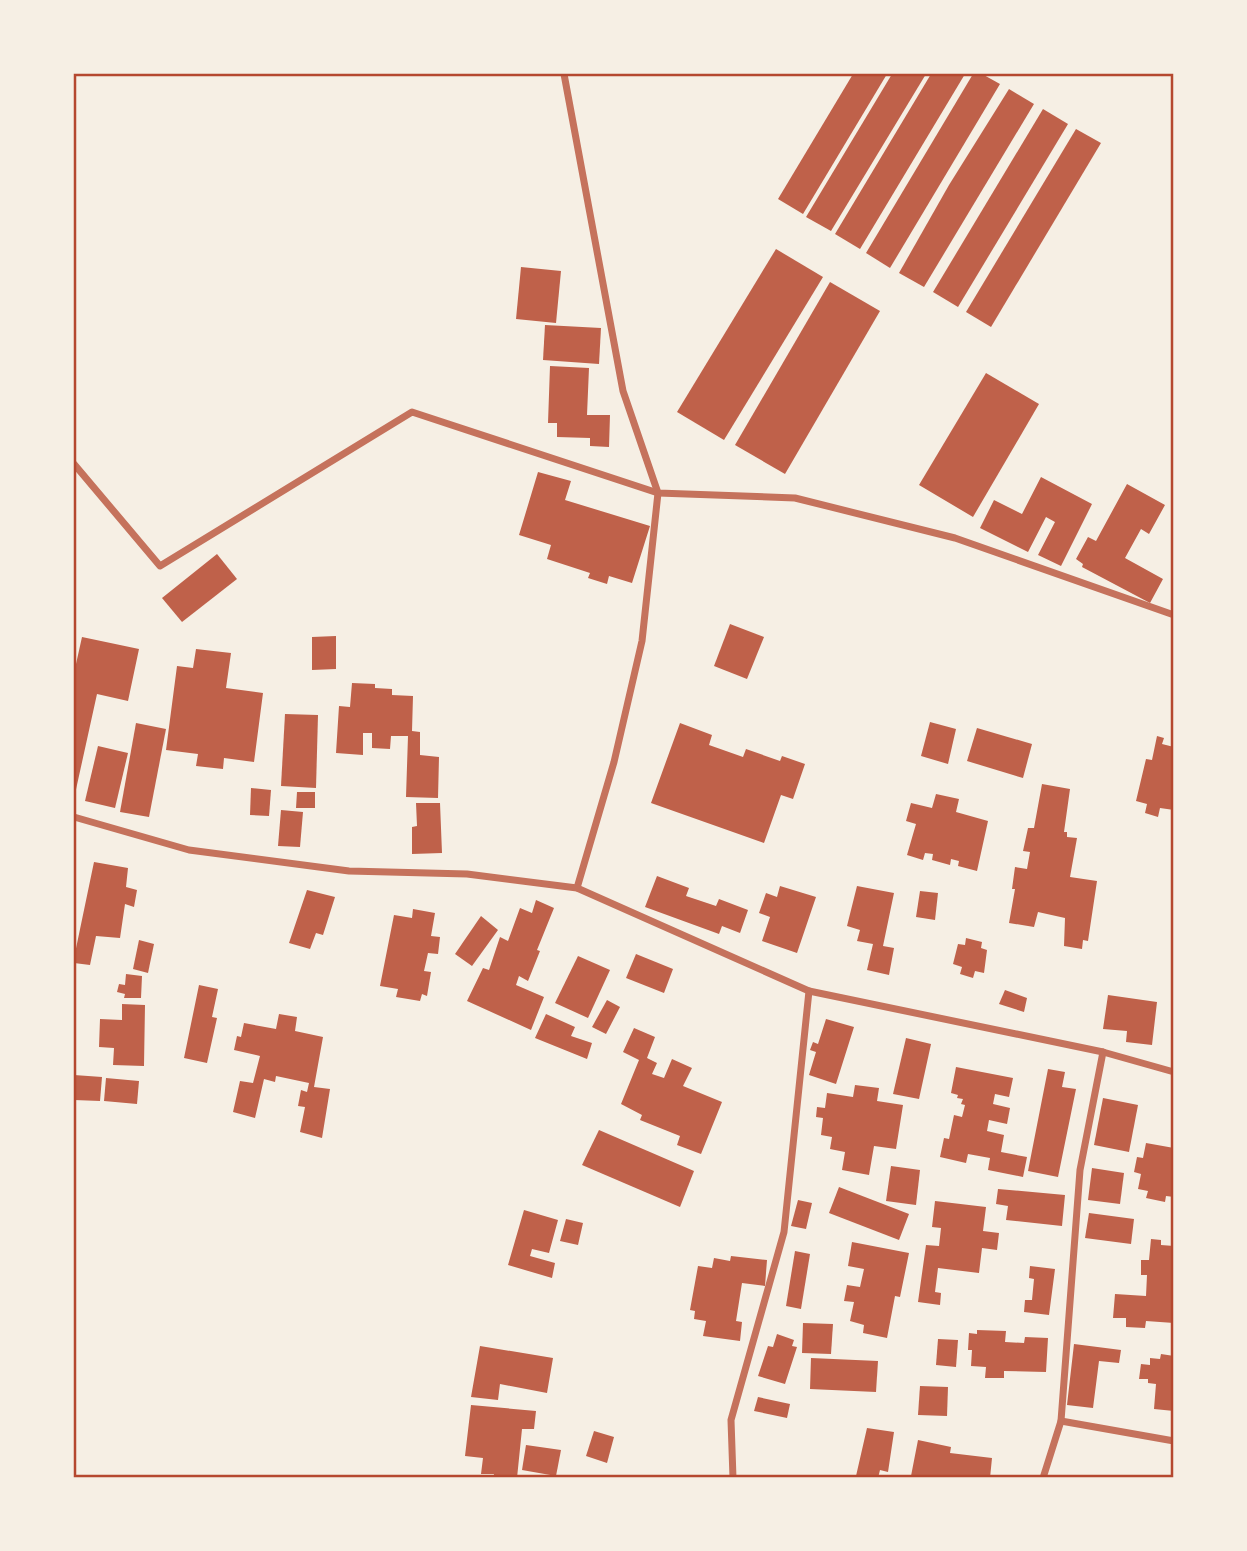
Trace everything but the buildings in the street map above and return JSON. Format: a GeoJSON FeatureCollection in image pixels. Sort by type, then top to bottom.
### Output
{"type":"FeatureCollection","features":[{"type":"Feature","properties":{"kind":"street"},"geometry":{"type":"LineString","coordinates":[[564,74],[624,391],[658,493],[642,641],[614,762],[577,888]]}},
{"type":"Feature","properties":{"kind":"street"},"geometry":{"type":"LineString","coordinates":[[74,464],[160,566],[412,412],[658,493],[795,498],[955,538],[1174,615]]}},
{"type":"Feature","properties":{"kind":"street"},"geometry":{"type":"LineString","coordinates":[[74,817],[189,850],[349,872],[467,874],[577,888],[809,991],[1104,1052],[1174,1072]]}},
{"type":"Feature","properties":{"kind":"street"},"geometry":{"type":"LineString","coordinates":[[733,1478],[731,1420],[784,1232],[809,991]]}},
{"type":"Feature","properties":{"kind":"street"},"geometry":{"type":"LineString","coordinates":[[1043,1478],[1061,1421],[1080,1170],[1104,1052]]}},
{"type":"Feature","properties":{"kind":"street"},"geometry":{"type":"LineString","coordinates":[[1061,1421],[1174,1441]]}}]}
